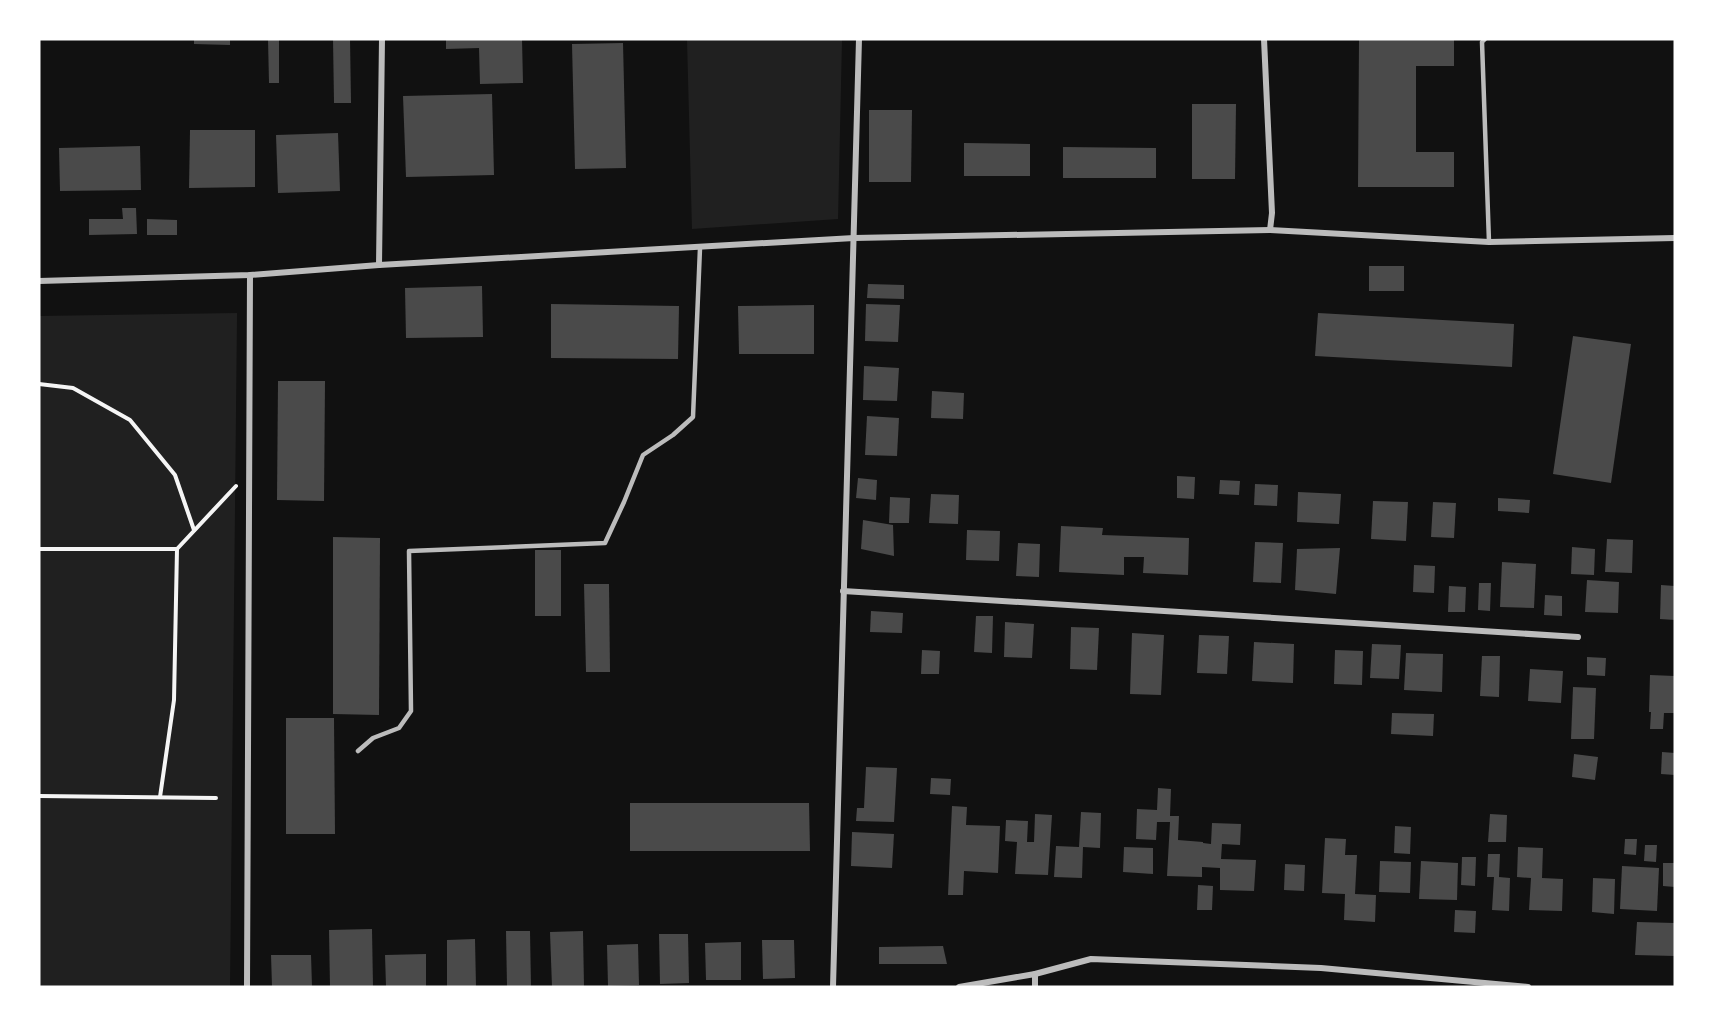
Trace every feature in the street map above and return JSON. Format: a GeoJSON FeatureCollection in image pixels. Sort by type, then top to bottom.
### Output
{"type":"FeatureCollection","features":[{"type":"Feature","properties":{"kind":"street"},"geometry":{"type":"LineString","coordinates":[[379,266],[382,39]]}},
{"type":"Feature","properties":{"kind":"street"},"geometry":{"type":"LineString","coordinates":[[833,987],[859,39]]}},
{"type":"Feature","properties":{"kind":"street"},"geometry":{"type":"LineString","coordinates":[[1264,39],[1272,213],[1269,230]]}},
{"type":"Feature","properties":{"kind":"street"},"geometry":{"type":"LineString","coordinates":[[39,281],[250,275],[854,238],[1269,230],[1489,242],[1675,238]]}},
{"type":"Feature","properties":{"kind":"street"},"geometry":{"type":"LineString","coordinates":[[247,987],[250,275]]}},
{"type":"Feature","properties":{"kind":"street"},"geometry":{"type":"LineString","coordinates":[[843,591],[1578,637]]}},
{"type":"Feature","properties":{"kind":"street"},"geometry":{"type":"LineString","coordinates":[[959,987],[1035,974],[1091,959],[1321,968],[1528,987]]}},
{"type":"Feature","properties":{"kind":"street"},"geometry":{"type":"LineString","coordinates":[[1035,974],[1035,987]]}},
{"type":"Feature","properties":{"kind":"lane"},"geometry":{"type":"LineString","coordinates":[[1485,39],[1482,42],[1489,242]]}},
{"type":"Feature","properties":{"kind":"lane"},"geometry":{"type":"LineString","coordinates":[[358,751],[373,738],[399,728],[411,711],[409,551],[604,543],[643,455],[674,435],[693,417],[700,248]]}},
{"type":"Feature","properties":{"kind":"path"},"geometry":{"type":"LineString","coordinates":[[39,384],[73,388],[130,420],[175,475],[194,531]]}},
{"type":"Feature","properties":{"kind":"path"},"geometry":{"type":"LineString","coordinates":[[160,797],[174,700],[177,549],[249,471]]}},
{"type":"Feature","properties":{"kind":"path"},"geometry":{"type":"LineString","coordinates":[[39,549],[177,549]]}},
{"type":"Feature","properties":{"kind":"path"},"geometry":{"type":"LineString","coordinates":[[39,795],[216,798]]}},
{"type":"Feature","properties":{"kind":"shaded area"},"geometry":{"type":"Polygon","coordinates":[[[687,39],[842,39],[838,219],[692,229],[687,39]]]}},
{"type":"Feature","properties":{"kind":"shaded area"},"geometry":{"type":"Polygon","coordinates":[[[237,313],[230,987],[39,987],[39,316],[237,313]]]}},
{"type":"Feature","properties":{"kind":"building"},"geometry":{"type":"Polygon","coordinates":[[[194,39],[230,39],[230,45],[194,44],[194,39]]]}},
{"type":"Feature","properties":{"kind":"building"},"geometry":{"type":"Polygon","coordinates":[[[268,39],[279,39],[279,83],[269,83],[268,39]]]}},
{"type":"Feature","properties":{"kind":"building"},"geometry":{"type":"Polygon","coordinates":[[[333,39],[350,39],[351,103],[334,103],[333,39]]]}},
{"type":"Feature","properties":{"kind":"building"},"geometry":{"type":"Polygon","coordinates":[[[446,39],[522,39],[523,83],[480,84],[479,48],[446,49],[446,39]]]}},
{"type":"Feature","properties":{"kind":"building"},"geometry":{"type":"Polygon","coordinates":[[[1359,39],[1454,39],[1454,66],[1416,66],[1416,152],[1454,152],[1454,187],[1358,187],[1359,39]]]}},
{"type":"Feature","properties":{"kind":"building"},"geometry":{"type":"Polygon","coordinates":[[[623,43],[626,168],[575,169],[572,44],[623,43]]]}},
{"type":"Feature","properties":{"kind":"building"},"geometry":{"type":"Polygon","coordinates":[[[492,94],[494,175],[406,177],[403,96],[492,94]]]}},
{"type":"Feature","properties":{"kind":"building"},"geometry":{"type":"Polygon","coordinates":[[[1192,104],[1236,104],[1235,179],[1192,179],[1192,104]]]}},
{"type":"Feature","properties":{"kind":"building"},"geometry":{"type":"Polygon","coordinates":[[[869,110],[912,110],[911,182],[869,182],[869,110]]]}},
{"type":"Feature","properties":{"kind":"building"},"geometry":{"type":"Polygon","coordinates":[[[190,130],[255,130],[255,187],[189,188],[190,130]]]}},
{"type":"Feature","properties":{"kind":"building"},"geometry":{"type":"Polygon","coordinates":[[[338,133],[340,191],[278,193],[276,135],[338,133]]]}},
{"type":"Feature","properties":{"kind":"building"},"geometry":{"type":"Polygon","coordinates":[[[964,143],[1030,144],[1030,176],[964,176],[964,143]]]}},
{"type":"Feature","properties":{"kind":"building"},"geometry":{"type":"Polygon","coordinates":[[[140,146],[141,190],[60,191],[59,148],[140,146]]]}},
{"type":"Feature","properties":{"kind":"building"},"geometry":{"type":"Polygon","coordinates":[[[1063,147],[1156,148],[1156,178],[1063,178],[1063,147]]]}},
{"type":"Feature","properties":{"kind":"building"},"geometry":{"type":"Polygon","coordinates":[[[122,208],[136,208],[137,234],[89,235],[89,219],[123,219],[122,208]]]}},
{"type":"Feature","properties":{"kind":"building"},"geometry":{"type":"Polygon","coordinates":[[[147,219],[177,220],[177,235],[147,235],[147,219]]]}},
{"type":"Feature","properties":{"kind":"building"},"geometry":{"type":"Polygon","coordinates":[[[1369,266],[1404,266],[1404,291],[1369,291],[1369,266]]]}},
{"type":"Feature","properties":{"kind":"building"},"geometry":{"type":"Polygon","coordinates":[[[868,284],[904,285],[904,299],[867,298],[868,284]]]}},
{"type":"Feature","properties":{"kind":"building"},"geometry":{"type":"Polygon","coordinates":[[[482,286],[483,337],[406,338],[405,288],[482,286]]]}},
{"type":"Feature","properties":{"kind":"building"},"geometry":{"type":"Polygon","coordinates":[[[551,304],[679,306],[678,359],[551,358],[551,304]]]}},
{"type":"Feature","properties":{"kind":"building"},"geometry":{"type":"Polygon","coordinates":[[[866,304],[900,305],[898,342],[865,341],[866,304]]]}},
{"type":"Feature","properties":{"kind":"building"},"geometry":{"type":"Polygon","coordinates":[[[814,305],[814,354],[739,354],[738,306],[814,305]]]}},
{"type":"Feature","properties":{"kind":"building"},"geometry":{"type":"Polygon","coordinates":[[[1318,313],[1514,324],[1512,367],[1315,356],[1318,313]]]}},
{"type":"Feature","properties":{"kind":"building"},"geometry":{"type":"Polygon","coordinates":[[[1573,336],[1631,344],[1611,483],[1553,474],[1573,336]]]}},
{"type":"Feature","properties":{"kind":"building"},"geometry":{"type":"Polygon","coordinates":[[[864,366],[899,368],[897,401],[863,400],[864,366]]]}},
{"type":"Feature","properties":{"kind":"building"},"geometry":{"type":"Polygon","coordinates":[[[278,381],[325,381],[324,501],[277,500],[278,381]]]}},
{"type":"Feature","properties":{"kind":"building"},"geometry":{"type":"Polygon","coordinates":[[[932,391],[964,393],[963,419],[931,418],[932,391]]]}},
{"type":"Feature","properties":{"kind":"building"},"geometry":{"type":"Polygon","coordinates":[[[867,416],[899,418],[897,456],[865,455],[867,416]]]}},
{"type":"Feature","properties":{"kind":"building"},"geometry":{"type":"Polygon","coordinates":[[[1177,476],[1195,477],[1194,499],[1177,498],[1177,476]]]}},
{"type":"Feature","properties":{"kind":"building"},"geometry":{"type":"Polygon","coordinates":[[[858,478],[877,480],[876,500],[856,498],[858,478]]]}},
{"type":"Feature","properties":{"kind":"building"},"geometry":{"type":"Polygon","coordinates":[[[1220,480],[1240,481],[1239,495],[1219,494],[1220,480]]]}},
{"type":"Feature","properties":{"kind":"building"},"geometry":{"type":"Polygon","coordinates":[[[1255,484],[1278,485],[1277,506],[1254,505],[1255,484]]]}},
{"type":"Feature","properties":{"kind":"building"},"geometry":{"type":"Polygon","coordinates":[[[1298,492],[1341,494],[1339,524],[1297,522],[1298,492]]]}},
{"type":"Feature","properties":{"kind":"building"},"geometry":{"type":"Polygon","coordinates":[[[931,494],[959,495],[958,524],[929,523],[931,494]]]}},
{"type":"Feature","properties":{"kind":"building"},"geometry":{"type":"Polygon","coordinates":[[[890,497],[910,498],[909,523],[889,523],[890,497]]]}},
{"type":"Feature","properties":{"kind":"building"},"geometry":{"type":"Polygon","coordinates":[[[1498,498],[1530,500],[1529,513],[1498,511],[1498,498]]]}},
{"type":"Feature","properties":{"kind":"building"},"geometry":{"type":"Polygon","coordinates":[[[1373,501],[1408,502],[1406,541],[1371,539],[1373,501]]]}},
{"type":"Feature","properties":{"kind":"building"},"geometry":{"type":"Polygon","coordinates":[[[1433,502],[1456,503],[1454,538],[1431,537],[1433,502]]]}},
{"type":"Feature","properties":{"kind":"building"},"geometry":{"type":"Polygon","coordinates":[[[863,520],[893,525],[894,556],[861,549],[863,520]]]}},
{"type":"Feature","properties":{"kind":"building"},"geometry":{"type":"Polygon","coordinates":[[[1061,526],[1103,528],[1102,535],[1189,538],[1188,575],[1143,573],[1144,557],[1124,557],[1124,575],[1059,572],[1061,526]]]}},
{"type":"Feature","properties":{"kind":"building"},"geometry":{"type":"Polygon","coordinates":[[[967,530],[1000,531],[999,561],[966,560],[967,530]]]}},
{"type":"Feature","properties":{"kind":"building"},"geometry":{"type":"Polygon","coordinates":[[[333,537],[380,538],[379,715],[333,714],[333,537]]]}},
{"type":"Feature","properties":{"kind":"building"},"geometry":{"type":"Polygon","coordinates":[[[1607,539],[1633,540],[1632,573],[1605,572],[1607,539]]]}},
{"type":"Feature","properties":{"kind":"building"},"geometry":{"type":"Polygon","coordinates":[[[1255,542],[1283,543],[1281,583],[1253,582],[1255,542]]]}},
{"type":"Feature","properties":{"kind":"building"},"geometry":{"type":"Polygon","coordinates":[[[1018,543],[1040,544],[1039,577],[1016,576],[1018,543]]]}},
{"type":"Feature","properties":{"kind":"building"},"geometry":{"type":"Polygon","coordinates":[[[1572,547],[1595,549],[1594,575],[1571,574],[1572,547]]]}},
{"type":"Feature","properties":{"kind":"building"},"geometry":{"type":"Polygon","coordinates":[[[1340,548],[1336,594],[1295,590],[1297,549],[1340,548]]]}},
{"type":"Feature","properties":{"kind":"building"},"geometry":{"type":"Polygon","coordinates":[[[535,550],[561,550],[561,616],[535,616],[535,550]]]}},
{"type":"Feature","properties":{"kind":"building"},"geometry":{"type":"Polygon","coordinates":[[[1502,562],[1536,564],[1534,608],[1500,607],[1502,562]]]}},
{"type":"Feature","properties":{"kind":"building"},"geometry":{"type":"Polygon","coordinates":[[[1414,565],[1435,566],[1434,593],[1413,592],[1414,565]]]}},
{"type":"Feature","properties":{"kind":"building"},"geometry":{"type":"Polygon","coordinates":[[[1587,580],[1619,582],[1618,613],[1585,612],[1587,580]]]}},
{"type":"Feature","properties":{"kind":"building"},"geometry":{"type":"Polygon","coordinates":[[[1479,583],[1491,583],[1490,611],[1478,610],[1479,583]]]}},
{"type":"Feature","properties":{"kind":"building"},"geometry":{"type":"Polygon","coordinates":[[[584,584],[609,584],[610,672],[586,672],[584,584]]]}},
{"type":"Feature","properties":{"kind":"building"},"geometry":{"type":"Polygon","coordinates":[[[1661,585],[1675,586],[1675,620],[1660,619],[1661,585]]]}},
{"type":"Feature","properties":{"kind":"building"},"geometry":{"type":"Polygon","coordinates":[[[1449,586],[1466,587],[1465,612],[1448,612],[1449,586]]]}},
{"type":"Feature","properties":{"kind":"building"},"geometry":{"type":"Polygon","coordinates":[[[1545,595],[1562,596],[1562,616],[1544,615],[1545,595]]]}},
{"type":"Feature","properties":{"kind":"building"},"geometry":{"type":"Polygon","coordinates":[[[871,611],[903,613],[902,633],[870,632],[871,611]]]}},
{"type":"Feature","properties":{"kind":"building"},"geometry":{"type":"Polygon","coordinates":[[[976,616],[993,616],[992,653],[974,652],[976,616]]]}},
{"type":"Feature","properties":{"kind":"building"},"geometry":{"type":"Polygon","coordinates":[[[1005,622],[1034,624],[1032,658],[1004,657],[1005,622]]]}},
{"type":"Feature","properties":{"kind":"building"},"geometry":{"type":"Polygon","coordinates":[[[1071,627],[1099,628],[1097,670],[1070,669],[1071,627]]]}},
{"type":"Feature","properties":{"kind":"building"},"geometry":{"type":"Polygon","coordinates":[[[1132,633],[1164,635],[1161,695],[1130,694],[1132,633]]]}},
{"type":"Feature","properties":{"kind":"building"},"geometry":{"type":"Polygon","coordinates":[[[1199,635],[1229,636],[1227,674],[1197,673],[1199,635]]]}},
{"type":"Feature","properties":{"kind":"building"},"geometry":{"type":"Polygon","coordinates":[[[1254,642],[1294,644],[1293,683],[1252,681],[1254,642]]]}},
{"type":"Feature","properties":{"kind":"building"},"geometry":{"type":"Polygon","coordinates":[[[1372,644],[1401,645],[1399,679],[1370,678],[1372,644]]]}},
{"type":"Feature","properties":{"kind":"building"},"geometry":{"type":"Polygon","coordinates":[[[922,650],[940,651],[939,674],[921,674],[922,650]]]}},
{"type":"Feature","properties":{"kind":"building"},"geometry":{"type":"Polygon","coordinates":[[[1335,650],[1363,651],[1362,685],[1334,684],[1335,650]]]}},
{"type":"Feature","properties":{"kind":"building"},"geometry":{"type":"Polygon","coordinates":[[[1406,653],[1443,654],[1442,692],[1404,690],[1406,653]]]}},
{"type":"Feature","properties":{"kind":"building"},"geometry":{"type":"Polygon","coordinates":[[[1482,656],[1500,656],[1499,697],[1480,696],[1482,656]]]}},
{"type":"Feature","properties":{"kind":"building"},"geometry":{"type":"Polygon","coordinates":[[[1587,657],[1606,658],[1605,676],[1587,675],[1587,657]]]}},
{"type":"Feature","properties":{"kind":"building"},"geometry":{"type":"Polygon","coordinates":[[[1530,669],[1563,671],[1561,703],[1528,701],[1530,669]]]}},
{"type":"Feature","properties":{"kind":"building"},"geometry":{"type":"Polygon","coordinates":[[[1650,675],[1675,676],[1675,713],[1664,713],[1663,729],[1650,729],[1650,675]]]}},
{"type":"Feature","properties":{"kind":"building"},"geometry":{"type":"Polygon","coordinates":[[[1573,687],[1596,688],[1594,739],[1571,739],[1573,687]]]}},
{"type":"Feature","properties":{"kind":"building"},"geometry":{"type":"Polygon","coordinates":[[[1392,713],[1434,714],[1433,736],[1391,734],[1392,713]]]}},
{"type":"Feature","properties":{"kind":"building"},"geometry":{"type":"Polygon","coordinates":[[[286,718],[334,718],[335,834],[286,834],[286,718]]]}},
{"type":"Feature","properties":{"kind":"building"},"geometry":{"type":"Polygon","coordinates":[[[1662,752],[1675,753],[1675,775],[1661,774],[1662,752]]]}},
{"type":"Feature","properties":{"kind":"building"},"geometry":{"type":"Polygon","coordinates":[[[1574,754],[1598,757],[1595,780],[1572,777],[1574,754]]]}},
{"type":"Feature","properties":{"kind":"building"},"geometry":{"type":"Polygon","coordinates":[[[866,767],[897,768],[894,822],[856,821],[857,808],[864,808],[866,767]]]}},
{"type":"Feature","properties":{"kind":"building"},"geometry":{"type":"Polygon","coordinates":[[[931,778],[951,779],[950,795],[930,794],[931,778]]]}},
{"type":"Feature","properties":{"kind":"building"},"geometry":{"type":"Polygon","coordinates":[[[1158,788],[1171,789],[1170,816],[1179,816],[1178,840],[1211,844],[1212,823],[1241,824],[1240,845],[1222,844],[1221,859],[1256,860],[1254,891],[1220,890],[1220,868],[1202,867],[1202,877],[1167,876],[1170,822],[1157,822],[1156,840],[1136,839],[1137,809],[1157,810],[1158,788]]]}},
{"type":"Feature","properties":{"kind":"building"},"geometry":{"type":"Polygon","coordinates":[[[630,803],[809,803],[810,851],[630,851],[630,803]]]}},
{"type":"Feature","properties":{"kind":"building"},"geometry":{"type":"Polygon","coordinates":[[[952,806],[967,807],[966,825],[1000,826],[998,873],[964,871],[963,895],[948,895],[952,806]]]}},
{"type":"Feature","properties":{"kind":"building"},"geometry":{"type":"Polygon","coordinates":[[[1081,812],[1101,813],[1100,848],[1083,847],[1082,878],[1054,877],[1056,846],[1079,847],[1081,812]]]}},
{"type":"Feature","properties":{"kind":"building"},"geometry":{"type":"Polygon","coordinates":[[[1035,814],[1052,815],[1048,875],[1015,874],[1017,842],[1005,841],[1006,820],[1028,821],[1027,842],[1034,842],[1035,814]]]}},
{"type":"Feature","properties":{"kind":"building"},"geometry":{"type":"Polygon","coordinates":[[[1490,814],[1507,815],[1506,842],[1488,842],[1490,814]]]}},
{"type":"Feature","properties":{"kind":"building"},"geometry":{"type":"Polygon","coordinates":[[[1395,826],[1411,827],[1410,854],[1394,853],[1395,826]]]}},
{"type":"Feature","properties":{"kind":"building"},"geometry":{"type":"Polygon","coordinates":[[[852,832],[894,834],[892,868],[851,866],[852,832]]]}},
{"type":"Feature","properties":{"kind":"building"},"geometry":{"type":"Polygon","coordinates":[[[1325,838],[1346,839],[1345,855],[1357,855],[1355,894],[1376,895],[1375,922],[1344,920],[1345,894],[1322,893],[1325,838]]]}},
{"type":"Feature","properties":{"kind":"building"},"geometry":{"type":"Polygon","coordinates":[[[1625,839],[1637,839],[1636,855],[1624,854],[1625,839]]]}},
{"type":"Feature","properties":{"kind":"building"},"geometry":{"type":"Polygon","coordinates":[[[1645,845],[1657,845],[1656,862],[1644,861],[1645,845]]]}},
{"type":"Feature","properties":{"kind":"building"},"geometry":{"type":"Polygon","coordinates":[[[1124,847],[1153,848],[1153,874],[1123,872],[1124,847]]]}},
{"type":"Feature","properties":{"kind":"building"},"geometry":{"type":"Polygon","coordinates":[[[1518,847],[1543,848],[1542,878],[1563,879],[1562,911],[1529,910],[1531,878],[1517,877],[1518,847]]]}},
{"type":"Feature","properties":{"kind":"building"},"geometry":{"type":"Polygon","coordinates":[[[1488,854],[1500,854],[1499,877],[1510,878],[1509,911],[1492,910],[1494,877],[1487,877],[1488,854]]]}},
{"type":"Feature","properties":{"kind":"building"},"geometry":{"type":"Polygon","coordinates":[[[1462,857],[1476,857],[1475,886],[1461,885],[1462,857]]]}},
{"type":"Feature","properties":{"kind":"building"},"geometry":{"type":"Polygon","coordinates":[[[1380,861],[1411,862],[1410,893],[1379,892],[1380,861]]]}},
{"type":"Feature","properties":{"kind":"building"},"geometry":{"type":"Polygon","coordinates":[[[1421,861],[1458,863],[1457,900],[1419,899],[1421,861]]]}},
{"type":"Feature","properties":{"kind":"building"},"geometry":{"type":"Polygon","coordinates":[[[1663,863],[1675,863],[1675,887],[1663,886],[1663,863]]]}},
{"type":"Feature","properties":{"kind":"building"},"geometry":{"type":"Polygon","coordinates":[[[1285,864],[1305,865],[1304,891],[1284,890],[1285,864]]]}},
{"type":"Feature","properties":{"kind":"building"},"geometry":{"type":"Polygon","coordinates":[[[1622,866],[1659,868],[1657,911],[1620,909],[1622,866]]]}},
{"type":"Feature","properties":{"kind":"building"},"geometry":{"type":"Polygon","coordinates":[[[1593,878],[1615,879],[1614,914],[1592,912],[1593,878]]]}},
{"type":"Feature","properties":{"kind":"building"},"geometry":{"type":"Polygon","coordinates":[[[1198,885],[1213,886],[1212,910],[1197,910],[1198,885]]]}},
{"type":"Feature","properties":{"kind":"building"},"geometry":{"type":"Polygon","coordinates":[[[1455,910],[1476,911],[1475,933],[1454,932],[1455,910]]]}},
{"type":"Feature","properties":{"kind":"building"},"geometry":{"type":"Polygon","coordinates":[[[1637,922],[1675,923],[1675,956],[1635,955],[1637,922]]]}},
{"type":"Feature","properties":{"kind":"building"},"geometry":{"type":"Polygon","coordinates":[[[372,929],[373,987],[330,987],[329,930],[372,929]]]}},
{"type":"Feature","properties":{"kind":"building"},"geometry":{"type":"Polygon","coordinates":[[[506,931],[530,931],[531,987],[507,987],[506,931]]]}},
{"type":"Feature","properties":{"kind":"building"},"geometry":{"type":"Polygon","coordinates":[[[583,931],[584,987],[552,987],[550,932],[583,931]]]}},
{"type":"Feature","properties":{"kind":"building"},"geometry":{"type":"Polygon","coordinates":[[[659,934],[688,934],[689,983],[660,984],[659,934]]]}},
{"type":"Feature","properties":{"kind":"building"},"geometry":{"type":"Polygon","coordinates":[[[475,939],[476,987],[447,987],[447,940],[475,939]]]}},
{"type":"Feature","properties":{"kind":"building"},"geometry":{"type":"Polygon","coordinates":[[[762,940],[794,940],[795,978],[763,979],[762,940]]]}},
{"type":"Feature","properties":{"kind":"building"},"geometry":{"type":"Polygon","coordinates":[[[741,942],[741,980],[706,980],[705,943],[741,942]]]}},
{"type":"Feature","properties":{"kind":"building"},"geometry":{"type":"Polygon","coordinates":[[[638,944],[639,985],[608,986],[607,945],[638,944]]]}},
{"type":"Feature","properties":{"kind":"building"},"geometry":{"type":"Polygon","coordinates":[[[943,946],[947,964],[879,964],[879,947],[943,946]]]}},
{"type":"Feature","properties":{"kind":"building"},"geometry":{"type":"Polygon","coordinates":[[[426,954],[426,987],[386,987],[385,955],[426,954]]]}},
{"type":"Feature","properties":{"kind":"building"},"geometry":{"type":"Polygon","coordinates":[[[271,955],[311,955],[312,987],[272,987],[271,955]]]}}]}
